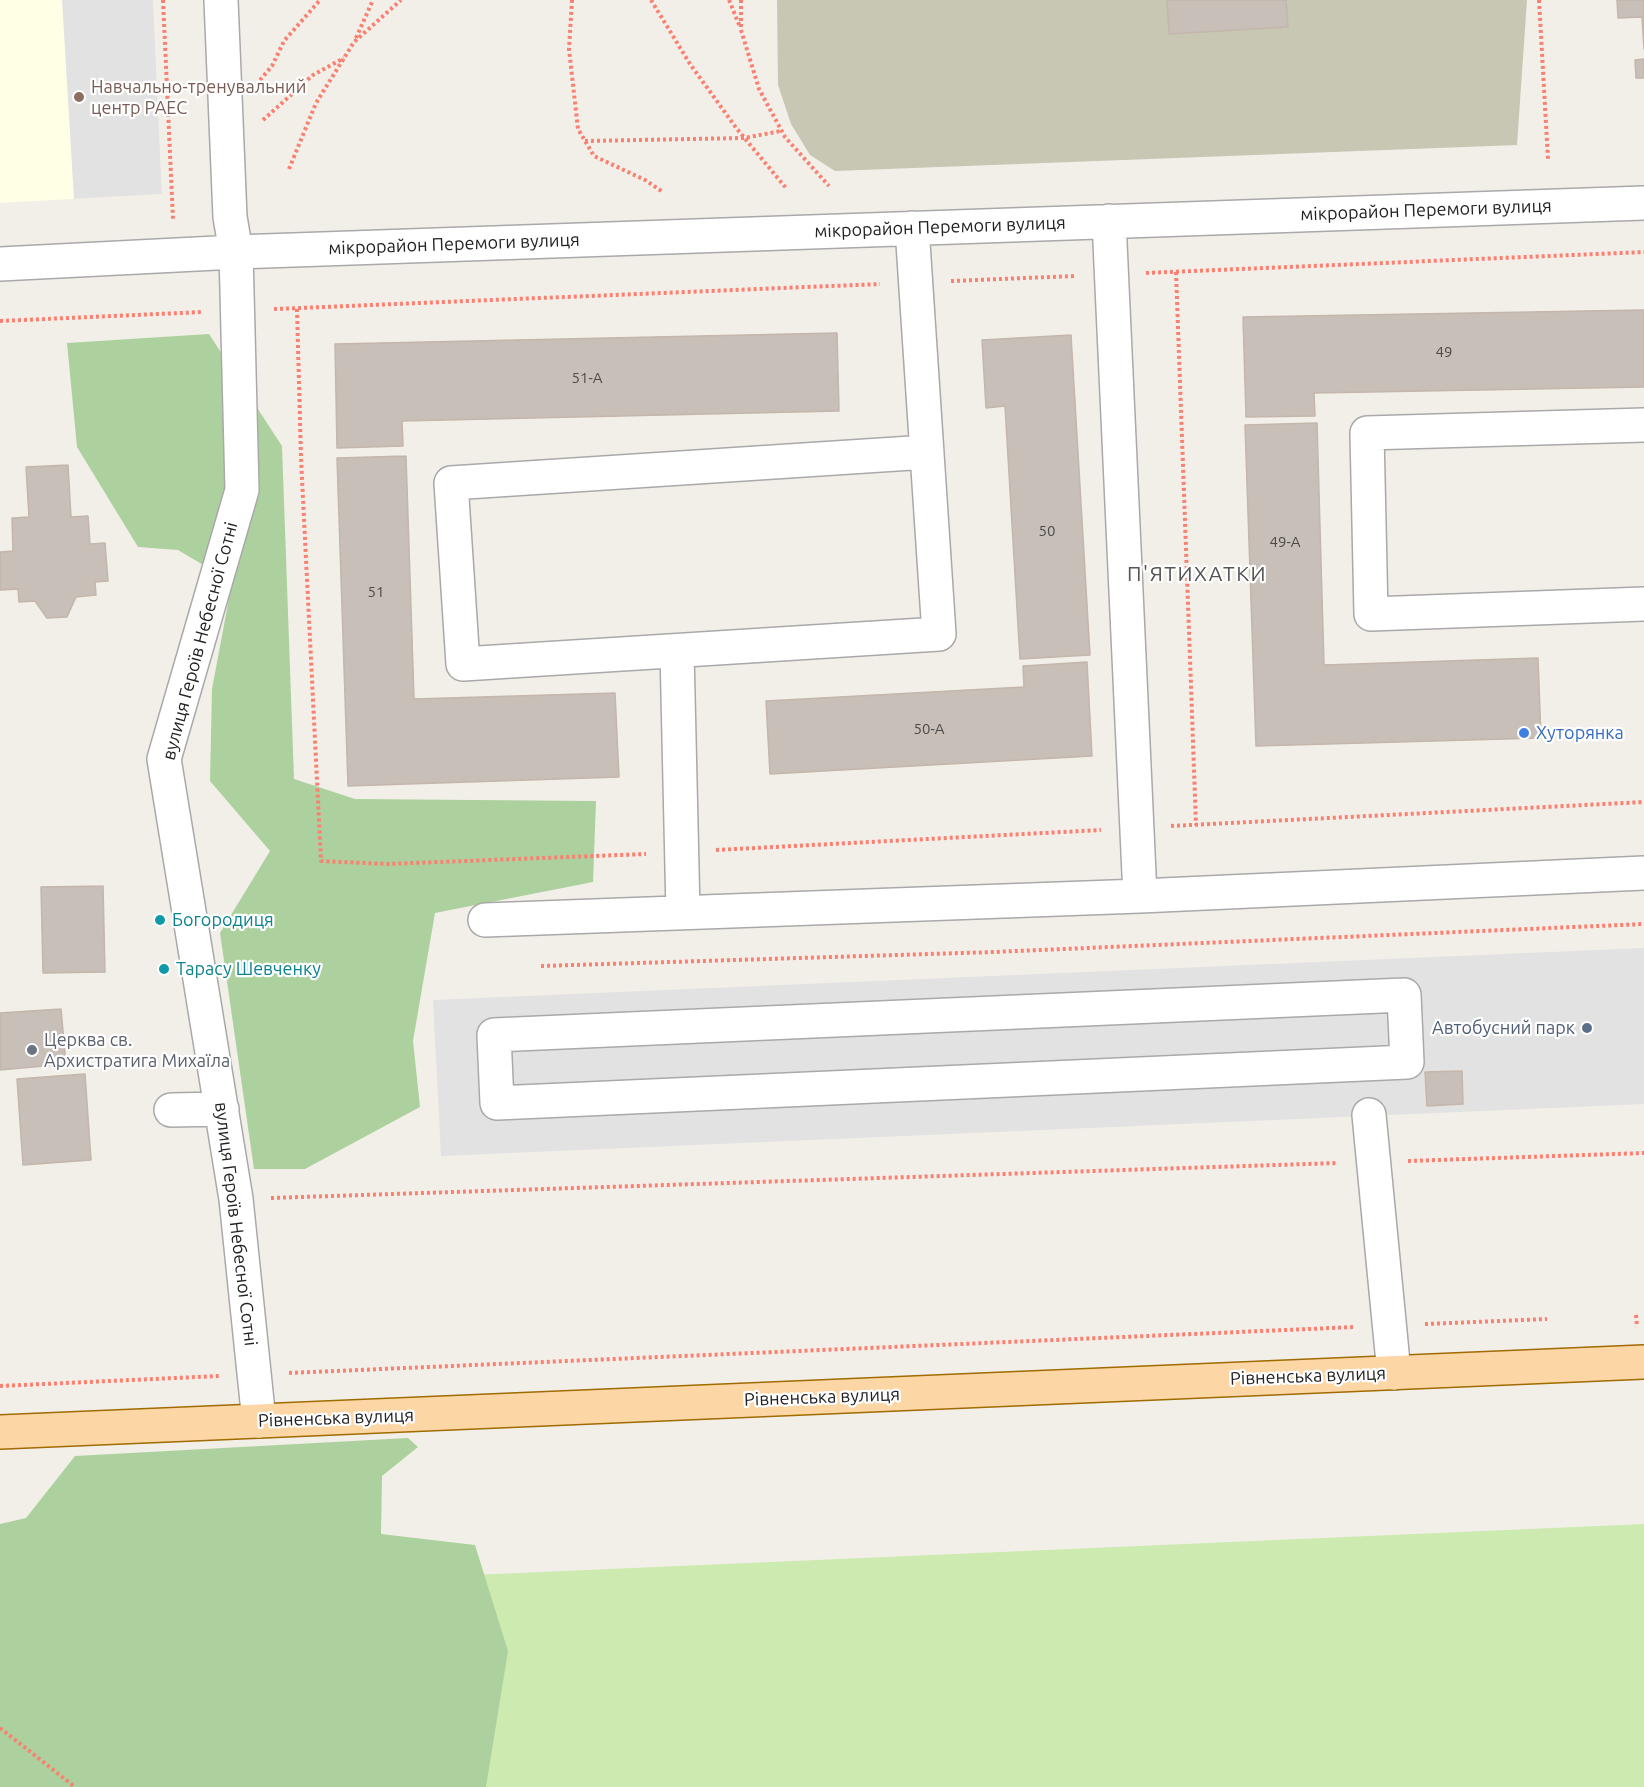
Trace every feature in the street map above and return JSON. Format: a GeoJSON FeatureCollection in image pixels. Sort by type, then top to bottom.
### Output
{"type":"FeatureCollection","features":[{"type":"Feature","properties":{"kind":"main road","name":"Рівненська вулиця"},"geometry":{"type":"LineString","coordinates":[[0,1432],[1644,1362]]}},
{"type":"Feature","properties":{"kind":"street","name":"вулиця Героїв Небесної Сотні"},"geometry":{"type":"LineString","coordinates":[[221,0],[230,217],[236,252],[242,490],[164,759],[236,1199],[259,1421]]}},
{"type":"Feature","properties":{"kind":"street","name":"мікрорайон Перемоги вулиця"},"geometry":{"type":"LineString","coordinates":[[0,264],[236,252],[1644,203]]}},
{"type":"Feature","properties":{"kind":"street"},"geometry":{"type":"LineString","coordinates":[[1109,221],[1140,896]]}},
{"type":"Feature","properties":{"kind":"street"},"geometry":{"type":"LineString","coordinates":[[912,228],[915,282],[927,452],[939,634],[463,664],[451,483],[927,452]]}},
{"type":"Feature","properties":{"kind":"street"},"geometry":{"type":"LineString","coordinates":[[1644,425],[1367,434],[1371,614],[1644,604]]}},
{"type":"Feature","properties":{"kind":"street"},"geometry":{"type":"LineString","coordinates":[[677,651],[683,912]]}},
{"type":"Feature","properties":{"kind":"street"},"geometry":{"type":"LineString","coordinates":[[485,920],[1140,896],[1644,873]]}},
{"type":"Feature","properties":{"kind":"street"},"geometry":{"type":"LineString","coordinates":[[1404,995],[1407,1062],[496,1103],[494,1035],[1404,995]]}},
{"type":"Feature","properties":{"kind":"street"},"geometry":{"type":"LineString","coordinates":[[171,1110],[222,1109]]}},
{"type":"Feature","properties":{"kind":"street"},"geometry":{"type":"LineString","coordinates":[[1368,1115],[1394,1373]]}},
{"type":"Feature","properties":{"kind":"path"},"geometry":{"type":"LineString","coordinates":[[163,0],[173,219]]}},
{"type":"Feature","properties":{"kind":"path"},"geometry":{"type":"LineString","coordinates":[[225,108],[254,87],[272,66],[284,41],[320,0]]}},
{"type":"Feature","properties":{"kind":"path"},"geometry":{"type":"LineString","coordinates":[[290,169],[316,103],[354,42],[373,0]]}},
{"type":"Feature","properties":{"kind":"path"},"geometry":{"type":"LineString","coordinates":[[354,42],[401,0]]}},
{"type":"Feature","properties":{"kind":"path"},"geometry":{"type":"LineString","coordinates":[[572,0],[569,49],[578,129],[594,156],[645,180],[663,192]]}},
{"type":"Feature","properties":{"kind":"path"},"geometry":{"type":"LineString","coordinates":[[651,0],[690,64],[744,138],[786,188]]}},
{"type":"Feature","properties":{"kind":"path"},"geometry":{"type":"LineString","coordinates":[[729,0],[759,89],[782,131],[829,186]]}},
{"type":"Feature","properties":{"kind":"path"},"geometry":{"type":"LineString","coordinates":[[741,0],[741,30]]}},
{"type":"Feature","properties":{"kind":"path"},"geometry":{"type":"LineString","coordinates":[[1539,0],[1548,159]]}},
{"type":"Feature","properties":{"kind":"path"},"geometry":{"type":"LineString","coordinates":[[227,151],[313,75],[345,57]]}},
{"type":"Feature","properties":{"kind":"path"},"geometry":{"type":"LineString","coordinates":[[585,141],[744,138],[782,131]]}},
{"type":"Feature","properties":{"kind":"path"},"geometry":{"type":"LineString","coordinates":[[0,321],[1644,252]]}},
{"type":"Feature","properties":{"kind":"path"},"geometry":{"type":"LineString","coordinates":[[1176,272],[1196,825]]}},
{"type":"Feature","properties":{"kind":"path"},"geometry":{"type":"LineString","coordinates":[[297,309],[300,458],[321,861],[387,864],[682,852],[1644,802]]}},
{"type":"Feature","properties":{"kind":"path"},"geometry":{"type":"LineString","coordinates":[[541,966],[1006,951],[1644,924]]}},
{"type":"Feature","properties":{"kind":"path"},"geometry":{"type":"LineString","coordinates":[[236,1199],[1644,1153]]}},
{"type":"Feature","properties":{"kind":"path"},"geometry":{"type":"LineString","coordinates":[[0,1386],[1547,1319]]}},
{"type":"Feature","properties":{"kind":"path"},"geometry":{"type":"LineString","coordinates":[[0,1728],[75,1787]]}},
{"type":"Feature","properties":{"kind":"shaded area","name":"Навчально-тренувальний центр РАЕС"},"geometry":{"type":"Polygon","coordinates":[[[0,0],[153,0],[162,194],[0,203],[0,0]]]}},
{"type":"Feature","properties":{"kind":"shaded area"},"geometry":{"type":"Polygon","coordinates":[[[62,0],[153,0],[162,194],[74,199],[62,0]]]}},
{"type":"Feature","properties":{"kind":"shaded area"},"geometry":{"type":"Polygon","coordinates":[[[777,0],[1527,0],[1517,145],[835,171],[810,155],[791,124],[778,85],[777,0]]]}},
{"type":"Feature","properties":{"kind":"shaded area"},"geometry":{"type":"Polygon","coordinates":[[[1644,948],[1644,1104],[441,1156],[433,1000],[1644,948]]]}},
{"type":"Feature","properties":{"kind":"green space"},"geometry":{"type":"Polygon","coordinates":[[[209,334],[282,446],[294,779],[355,799],[596,801],[593,882],[435,913],[413,1041],[420,1107],[305,1169],[254,1169],[220,933],[270,851],[210,781],[212,689],[232,582],[178,550],[138,547],[77,447],[67,343],[209,334]]]}},
{"type":"Feature","properties":{"kind":"green space"},"geometry":{"type":"Polygon","coordinates":[[[408,1438],[418,1447],[382,1476],[381,1534],[475,1545],[508,1651],[486,1787],[0,1787],[0,1524],[26,1518],[75,1456],[408,1438]]]}},
{"type":"Feature","properties":{"kind":"green space"},"geometry":{"type":"Polygon","coordinates":[[[1644,1524],[1644,1787],[470,1787],[472,1575],[1644,1524]]]}},
{"type":"Feature","properties":{"kind":"building"},"geometry":{"type":"Polygon","coordinates":[[[1167,0],[1286,0],[1288,27],[1169,34],[1167,0]]]}},
{"type":"Feature","properties":{"kind":"building"},"geometry":{"type":"Polygon","coordinates":[[[1617,0],[1644,0],[1644,49],[1642,17],[1618,18],[1617,0]]]}},
{"type":"Feature","properties":{"kind":"building"},"geometry":{"type":"Polygon","coordinates":[[[1644,59],[1644,78],[1636,78],[1635,60],[1644,59]]]}},
{"type":"Feature","properties":{"kind":"building"},"geometry":{"type":"Polygon","coordinates":[[[1644,310],[1644,387],[1314,393],[1315,416],[1246,417],[1243,317],[1644,310]]]}},
{"type":"Feature","properties":{"kind":"building"},"geometry":{"type":"Polygon","coordinates":[[[837,333],[839,411],[402,421],[403,446],[337,448],[335,344],[837,333]]]}},
{"type":"Feature","properties":{"kind":"building"},"geometry":{"type":"Polygon","coordinates":[[[1071,335],[1090,655],[1020,659],[1005,406],[986,408],[982,340],[1071,335]]]}},
{"type":"Feature","properties":{"kind":"building"},"geometry":{"type":"Polygon","coordinates":[[[1317,423],[1324,665],[1538,658],[1541,738],[1256,746],[1245,425],[1317,423]]]}},
{"type":"Feature","properties":{"kind":"building"},"geometry":{"type":"Polygon","coordinates":[[[406,456],[414,699],[615,693],[619,777],[348,786],[337,458],[406,456]]]}},
{"type":"Feature","properties":{"kind":"building"},"geometry":{"type":"Polygon","coordinates":[[[68,465],[71,517],[88,516],[90,544],[105,543],[108,581],[95,582],[96,595],[76,597],[67,617],[47,618],[35,601],[19,602],[18,589],[0,590],[0,552],[13,551],[12,518],[29,517],[26,467],[68,465]]]}},
{"type":"Feature","properties":{"kind":"building"},"geometry":{"type":"Polygon","coordinates":[[[1087,662],[1092,756],[770,774],[766,701],[1024,687],[1023,666],[1087,662]]]}},
{"type":"Feature","properties":{"kind":"building"},"geometry":{"type":"Polygon","coordinates":[[[103,886],[105,972],[43,973],[41,887],[103,886]]]}},
{"type":"Feature","properties":{"kind":"building","name":"Церква св. Архистратига Михаїла"},"geometry":{"type":"Polygon","coordinates":[[[61,1009],[66,1064],[0,1070],[0,1013],[61,1009]]]}},
{"type":"Feature","properties":{"kind":"building"},"geometry":{"type":"Polygon","coordinates":[[[1462,1071],[1463,1104],[1427,1106],[1425,1072],[1462,1071]]]}},
{"type":"Feature","properties":{"kind":"building"},"geometry":{"type":"Polygon","coordinates":[[[85,1074],[91,1160],[23,1165],[17,1079],[85,1074]]]}},
{"type":"Feature","properties":{"kind":"place","name":"Навчально-тренувальний центр РАЕС"},"geometry":{"type":"Point","coordinates":[79,97]}},
{"type":"Feature","properties":{"kind":"place","name":"Хуторянка"},"geometry":{"type":"Point","coordinates":[1524,733]}},
{"type":"Feature","properties":{"kind":"place","name":"Богородиця"},"geometry":{"type":"Point","coordinates":[160,920]}},
{"type":"Feature","properties":{"kind":"place","name":"Тарасу Шевченку"},"geometry":{"type":"Point","coordinates":[164,969]}},
{"type":"Feature","properties":{"kind":"place","name":"Автобусний парк"},"geometry":{"type":"Point","coordinates":[1587,1028]}},
{"type":"Feature","properties":{"kind":"place","name":"Церква св. Архистратига Михаїла"},"geometry":{"type":"Point","coordinates":[32,1050]}},
{"type":"Feature","properties":{"kind":"district","name":"П'ЯТИХАТКИ"},"geometry":{"type":"Point","coordinates":[1197,574]}}]}
